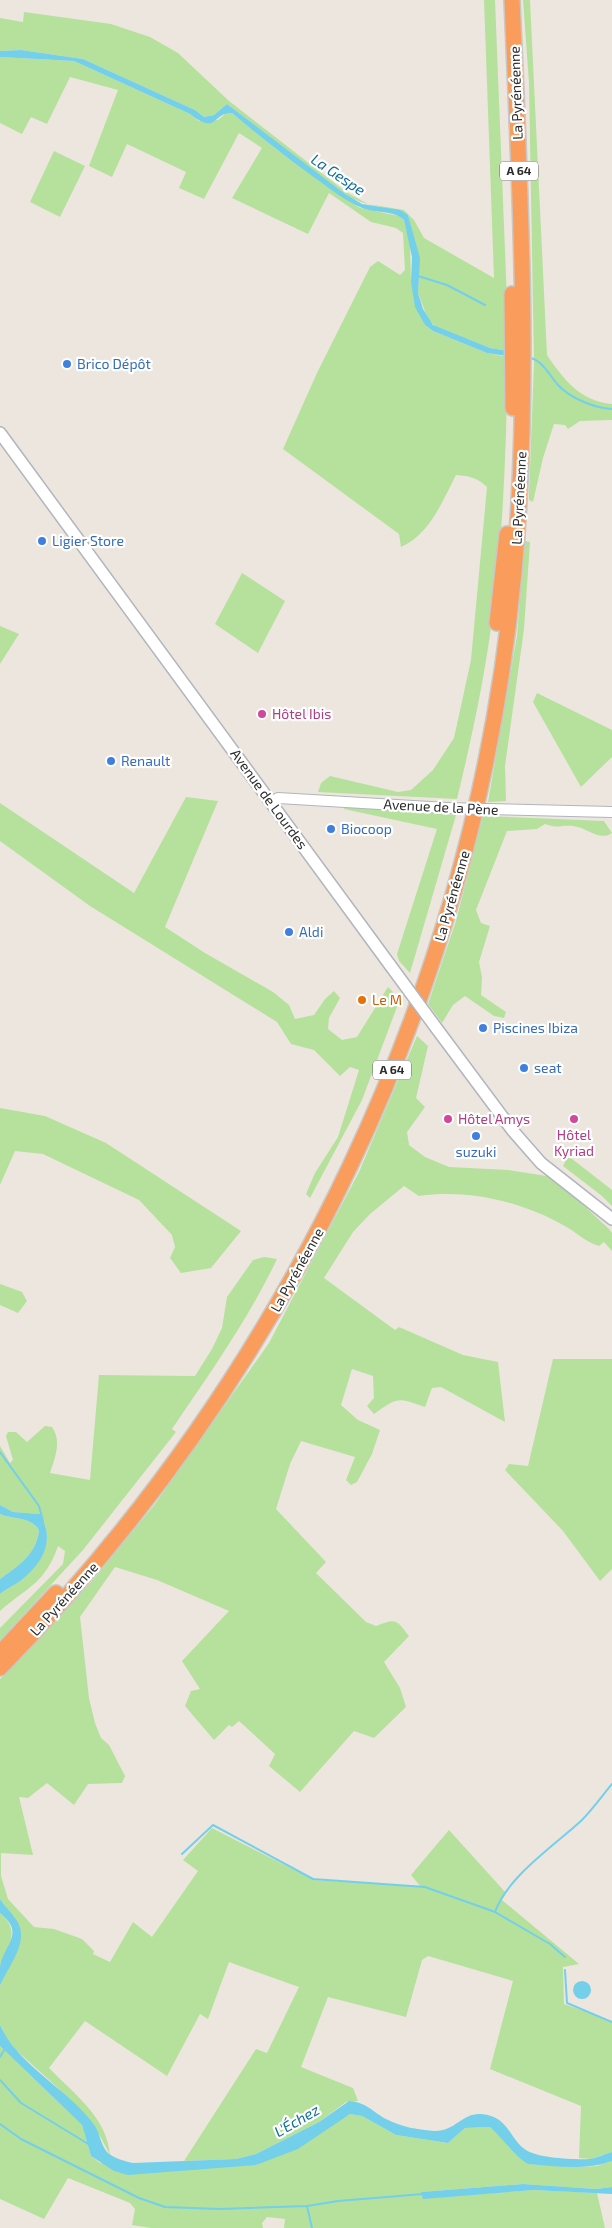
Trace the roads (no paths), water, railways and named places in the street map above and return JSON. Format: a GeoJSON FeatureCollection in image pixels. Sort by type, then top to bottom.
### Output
{"type":"FeatureCollection","features":[{"type":"Feature","properties":{"kind":"highway","name":"La Pyrénéenne"},"geometry":{"type":"LineString","coordinates":[[0,1668],[92,1569],[161,1482],[238,1371],[290,1285],[336,1197],[372,1120],[434,956],[473,821],[489,750],[514,575],[520,493],[519,368],[502,0]]}},
{"type":"Feature","properties":{"kind":"highway","name":"La Pyrénéenne"},"geometry":{"type":"LineString","coordinates":[[512,0],[518,342]]}},
{"type":"Feature","properties":{"kind":"highway","name":"La Pyrénéenne"},"geometry":{"type":"LineString","coordinates":[[0,1653],[83,1564],[152,1478],[192,1421],[273,1296],[360,1126],[400,1025],[425,953],[461,824],[478,747],[493,659],[504,563],[519,368]]}},
{"type":"Feature","properties":{"kind":"main road","name":"Avenue de Lourdes"},"geometry":{"type":"LineString","coordinates":[[0,433],[513,1131],[541,1163],[612,1219]]}},
{"type":"Feature","properties":{"kind":"street","name":"Avenue de la Pène"},"geometry":{"type":"LineString","coordinates":[[271,802],[278,798],[447,808],[612,812]]}},
{"type":"Feature","properties":{"kind":"water"},"geometry":{"type":"Polygon","coordinates":[[[21,50],[83,59],[195,110],[204,117],[214,115],[227,104],[345,194],[362,204],[400,210],[408,215],[420,258],[418,293],[423,309],[433,325],[490,348],[532,355],[532,360],[487,353],[433,331],[425,325],[415,307],[411,282],[412,257],[404,220],[394,214],[365,209],[342,197],[283,154],[232,113],[206,123],[74,61],[0,57],[0,51],[21,50]]]}},
{"type":"Feature","properties":{"kind":"water"},"geometry":{"type":"Polygon","coordinates":[[[0,1505],[13,1512],[40,1514],[47,1533],[47,1541],[45,1550],[37,1565],[20,1581],[0,1594],[0,1579],[31,1553],[39,1530],[31,1522],[0,1514],[0,1505]]]}},
{"type":"Feature","properties":{"kind":"water"},"geometry":{"type":"Polygon","coordinates":[[[0,1899],[17,1921],[21,1937],[16,1954],[0,1986],[0,1966],[11,1939],[12,1927],[8,1920],[0,1913],[0,1899]]]}},
{"type":"Feature","properties":{"kind":"water"},"geometry":{"type":"Polygon","coordinates":[[[582,1981],[590,1986],[591,1990],[586,1998],[582,1999],[574,1994],[573,1990],[578,1982],[582,1981]]]}},
{"type":"Feature","properties":{"kind":"water"},"geometry":{"type":"Polygon","coordinates":[[[0,2025],[8,2040],[19,2053],[72,2100],[95,2126],[108,2153],[133,2163],[236,2159],[256,2154],[319,2122],[349,2101],[365,2105],[386,2119],[398,2124],[429,2131],[443,2130],[474,2115],[491,2116],[502,2123],[517,2142],[531,2153],[557,2158],[584,2159],[612,2152],[612,2161],[581,2167],[528,2164],[490,2127],[465,2128],[448,2143],[396,2135],[362,2116],[350,2114],[298,2149],[256,2165],[128,2175],[114,2171],[91,2156],[82,2125],[0,2046],[0,2025]]]}},
{"type":"Feature","properties":{"kind":"water"},"geometry":{"type":"Polygon","coordinates":[[[523,2184],[596,2189],[612,2187],[612,2194],[534,2190],[423,2199],[421,2192],[523,2184]]]}},
{"type":"Feature","properties":{"kind":"waterway"},"geometry":{"type":"LineString","coordinates":[[418,276],[447,285],[485,305]]}},
{"type":"Feature","properties":{"kind":"waterway","name":"La Gespe"},"geometry":{"type":"LineString","coordinates":[[530,358],[542,365],[558,385],[569,394],[590,404],[612,409]]}},
{"type":"Feature","properties":{"kind":"waterway"},"geometry":{"type":"LineString","coordinates":[[0,1452],[39,1506],[43,1521]]}},
{"type":"Feature","properties":{"kind":"waterway"},"geometry":{"type":"LineString","coordinates":[[565,1957],[550,1944],[495,1912],[510,1886],[533,1862],[582,1820],[612,1784]]}},
{"type":"Feature","properties":{"kind":"waterway"},"geometry":{"type":"LineString","coordinates":[[182,1854],[213,1825],[313,1879],[425,1887],[495,1912]]}},
{"type":"Feature","properties":{"kind":"waterway"},"geometry":{"type":"LineString","coordinates":[[565,1970],[567,2003],[612,2022]]}},
{"type":"Feature","properties":{"kind":"waterway"},"geometry":{"type":"LineString","coordinates":[[0,2057],[4,2050]]}},
{"type":"Feature","properties":{"kind":"waterway"},"geometry":{"type":"LineString","coordinates":[[0,2080],[21,2103],[90,2145]]}},
{"type":"Feature","properties":{"kind":"waterway"},"geometry":{"type":"LineString","coordinates":[[0,2124],[21,2139],[139,2198],[165,2207],[219,2209],[307,2206],[338,2201],[423,2194]]}},
{"type":"Feature","properties":{"kind":"waterway"},"geometry":{"type":"LineString","coordinates":[[307,2206],[312,2228]]}},
{"type":"Feature","properties":{"kind":"place","name":"Brico Dépôt"},"geometry":{"type":"Point","coordinates":[67,364]}},
{"type":"Feature","properties":{"kind":"place","name":"Ligier Store"},"geometry":{"type":"Point","coordinates":[42,541]}},
{"type":"Feature","properties":{"kind":"place","name":"Hôtel Ibis"},"geometry":{"type":"Point","coordinates":[262,714]}},
{"type":"Feature","properties":{"kind":"place","name":"Renault"},"geometry":{"type":"Point","coordinates":[111,761]}},
{"type":"Feature","properties":{"kind":"place","name":"Biocoop"},"geometry":{"type":"Point","coordinates":[331,829]}},
{"type":"Feature","properties":{"kind":"place","name":"Aldi"},"geometry":{"type":"Point","coordinates":[289,932]}},
{"type":"Feature","properties":{"kind":"place","name":"Le M"},"geometry":{"type":"Point","coordinates":[362,1000]}},
{"type":"Feature","properties":{"kind":"place","name":"Piscines Ibiza"},"geometry":{"type":"Point","coordinates":[483,1028]}},
{"type":"Feature","properties":{"kind":"place","name":"seat"},"geometry":{"type":"Point","coordinates":[524,1068]}},
{"type":"Feature","properties":{"kind":"place","name":"Hôtel Amys"},"geometry":{"type":"Point","coordinates":[448,1119]}},
{"type":"Feature","properties":{"kind":"place","name":"Hôtel Kyriad"},"geometry":{"type":"Point","coordinates":[574,1119]}},
{"type":"Feature","properties":{"kind":"place","name":"suzuki"},"geometry":{"type":"Point","coordinates":[476,1136]}},
{"type":"Feature","properties":{"kind":"water label","name":"L'Échez"},"geometry":{"type":"Point","coordinates":[297,2121]}}]}
